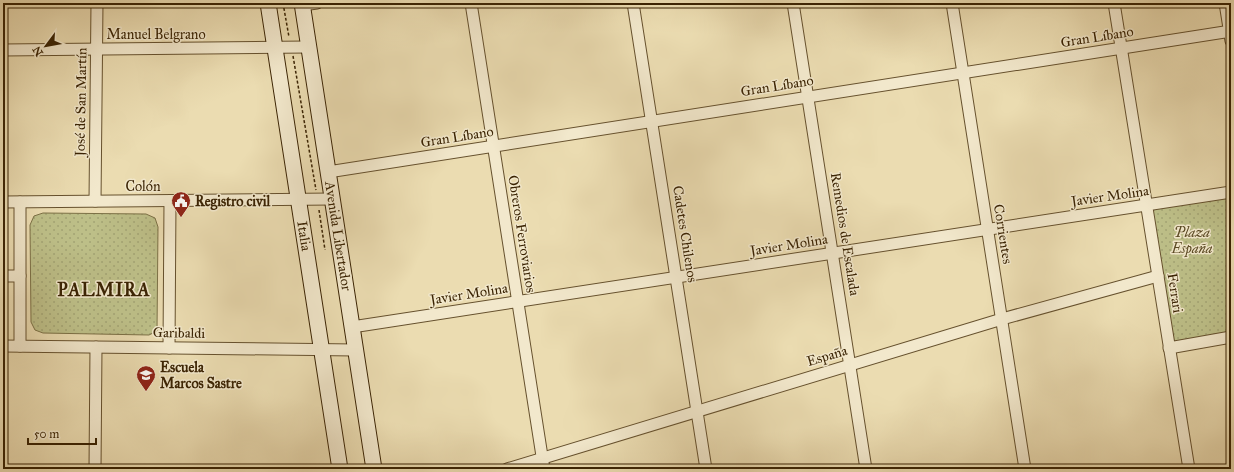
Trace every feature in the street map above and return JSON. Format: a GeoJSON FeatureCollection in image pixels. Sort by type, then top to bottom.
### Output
{"type":"FeatureCollection","features":[{"type":"Feature","properties":{"kind":"main road","name":"Italia"},"geometry":{"type":"LineString","coordinates":[[268,3],[340,469]]}},
{"type":"Feature","properties":{"kind":"main road","name":"Avenida Libertador"},"geometry":{"type":"LineString","coordinates":[[307,4],[308,47],[328,172],[325,199],[352,328],[374,469]]}},
{"type":"Feature","properties":{"kind":"street","name":"José de San Martín"},"geometry":{"type":"LineString","coordinates":[[95,201],[97,3]]}},
{"type":"Feature","properties":{"kind":"street","name":"Obreros Ferroviarios"},"geometry":{"type":"LineString","coordinates":[[471,3],[543,464]]}},
{"type":"Feature","properties":{"kind":"street","name":"Cadetes Chilenos"},"geometry":{"type":"LineString","coordinates":[[633,3],[706,469]]}},
{"type":"Feature","properties":{"kind":"street","name":"Remedios de Escalada"},"geometry":{"type":"LineString","coordinates":[[792,3],[833,253],[866,469]]}},
{"type":"Feature","properties":{"kind":"street","name":"Corrientes"},"geometry":{"type":"LineString","coordinates":[[952,3],[1025,469]]}},
{"type":"Feature","properties":{"kind":"street","name":"Ferrari"},"geometry":{"type":"LineString","coordinates":[[1114,3],[1189,469]]}},
{"type":"Feature","properties":{"kind":"street"},"geometry":{"type":"LineString","coordinates":[[1225,3],[1230,34]]}},
{"type":"Feature","properties":{"kind":"street","name":"Gran Líbano"},"geometry":{"type":"LineString","coordinates":[[328,172],[963,72],[1122,48],[1230,34]]}},
{"type":"Feature","properties":{"kind":"street","name":"Manuel Belgrano"},"geometry":{"type":"LineString","coordinates":[[3,50],[308,47]]}},
{"type":"Feature","properties":{"kind":"street","name":"Javier Molina"},"geometry":{"type":"LineString","coordinates":[[352,328],[1231,192]]}},
{"type":"Feature","properties":{"kind":"street","name":"Colón"},"geometry":{"type":"LineString","coordinates":[[3,202],[325,199]]}},
{"type":"Feature","properties":{"kind":"street"},"geometry":{"type":"LineString","coordinates":[[169,348],[170,201]]}},
{"type":"Feature","properties":{"kind":"street"},"geometry":{"type":"LineString","coordinates":[[20,202],[20,346]]}},
{"type":"Feature","properties":{"kind":"street"},"geometry":{"type":"LineString","coordinates":[[3,276],[20,276]]}},
{"type":"Feature","properties":{"kind":"street","name":"España"},"geometry":{"type":"LineString","coordinates":[[507,469],[543,464],[698,411],[1002,319],[1158,276]]}},
{"type":"Feature","properties":{"kind":"street"},"geometry":{"type":"LineString","coordinates":[[1169,348],[1231,337]]}},
{"type":"Feature","properties":{"kind":"street","name":"Garibaldi"},"geometry":{"type":"LineString","coordinates":[[3,346],[355,350]]}},
{"type":"Feature","properties":{"kind":"street"},"geometry":{"type":"LineString","coordinates":[[95,469],[96,347]]}},
{"type":"Feature","properties":{"kind":"path"},"geometry":{"type":"LineString","coordinates":[[283,3],[291,48],[325,199],[325,250]]}},
{"type":"Feature","properties":{"kind":"green space","name":"Plaza España"},"geometry":{"type":"Polygon","coordinates":[[[1231,192],[1231,337],[1169,348],[1146,206],[1231,192]]]}},
{"type":"Feature","properties":{"kind":"green space"},"geometry":{"type":"Polygon","coordinates":[[[43,213],[146,214],[155,218],[158,227],[157,331],[149,335],[43,333],[35,330],[31,322],[30,225],[34,216],[43,213]]]}},
{"type":"Feature","properties":{"kind":"place","name":"Registro civil"},"geometry":{"type":"Point","coordinates":[181,218]}},
{"type":"Feature","properties":{"kind":"place","name":"Escuela Marcos Sastre"},"geometry":{"type":"Point","coordinates":[146,392]}},
{"type":"Feature","properties":{"kind":"district","name":"PALMIRA"},"geometry":{"type":"Point","coordinates":[104,290]}}]}
